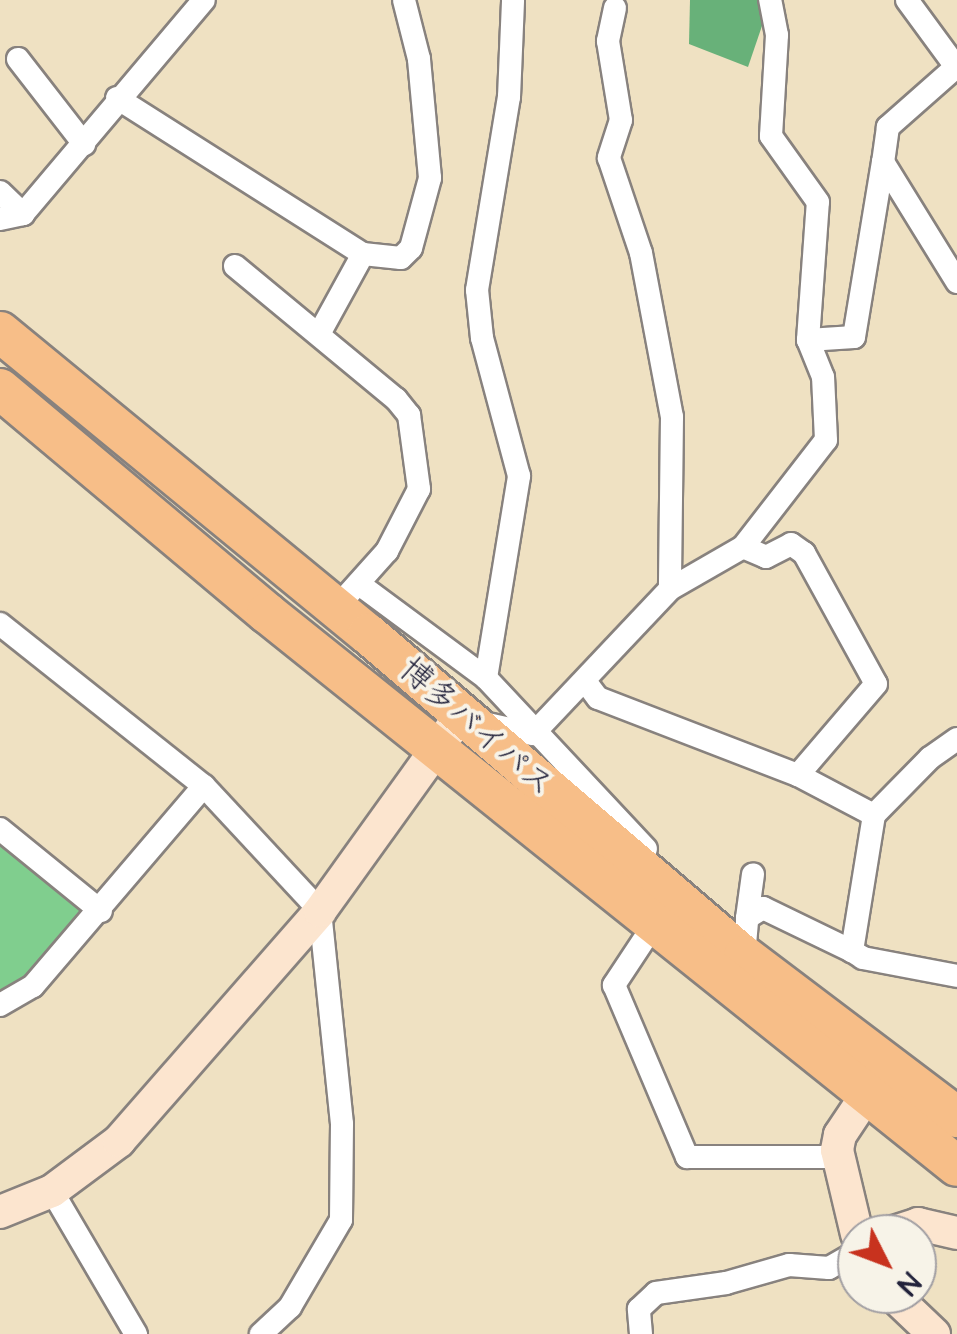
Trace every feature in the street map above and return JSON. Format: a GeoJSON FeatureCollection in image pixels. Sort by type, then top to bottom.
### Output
{"type":"FeatureCollection","features":[{"type":"Feature","properties":{"kind":"highway","name":"博多バイパス"},"geometry":{"type":"LineString","coordinates":[[0,332],[348,596],[461,714],[745,937],[957,1116]]}},
{"type":"Feature","properties":{"kind":"highway","name":"博多バイパス"},"geometry":{"type":"LineString","coordinates":[[0,388],[436,749],[957,1166]]}},
{"type":"Feature","properties":{"kind":"street"},"geometry":{"type":"LineString","coordinates":[[0,192],[12,217],[84,144],[117,98],[204,0]]}},
{"type":"Feature","properties":{"kind":"street"},"geometry":{"type":"LineString","coordinates":[[117,98],[363,254],[401,258],[411,248],[430,178],[419,59],[404,0]]}},
{"type":"Feature","properties":{"kind":"street"},"geometry":{"type":"LineString","coordinates":[[486,678],[519,476],[482,338],[476,290],[509,97],[513,0]]}},
{"type":"Feature","properties":{"kind":"street"},"geometry":{"type":"LineString","coordinates":[[534,734],[670,589],[743,546],[826,440],[823,378],[808,340],[818,202],[771,136],[777,35],[770,0]]}},
{"type":"Feature","properties":{"kind":"street"},"geometry":{"type":"LineString","coordinates":[[808,340],[854,337],[888,127],[957,67],[907,0]]}},
{"type":"Feature","properties":{"kind":"street"},"geometry":{"type":"LineString","coordinates":[[615,8],[608,40],[621,120],[608,158],[641,253],[672,417],[670,589]]}},
{"type":"Feature","properties":{"kind":"street"},"geometry":{"type":"LineString","coordinates":[[18,59],[84,144]]}},
{"type":"Feature","properties":{"kind":"street"},"geometry":{"type":"LineString","coordinates":[[883,162],[957,282]]}},
{"type":"Feature","properties":{"kind":"street"},"geometry":{"type":"LineString","coordinates":[[319,334],[363,254]]}},
{"type":"Feature","properties":{"kind":"street"},"geometry":{"type":"LineString","coordinates":[[235,266],[396,399],[409,415],[419,488],[387,551],[348,596],[486,678],[534,734],[666,870]]}},
{"type":"Feature","properties":{"kind":"street"},"geometry":{"type":"LineString","coordinates":[[743,546],[766,556],[790,544],[804,554],[876,684],[798,775]]}},
{"type":"Feature","properties":{"kind":"street"},"geometry":{"type":"LineString","coordinates":[[0,624],[204,786],[320,911],[342,1124],[342,1220],[290,1307],[261,1334]]}},
{"type":"Feature","properties":{"kind":"street"},"geometry":{"type":"LineString","coordinates":[[585,680],[598,698],[798,775],[874,816]]}},
{"type":"Feature","properties":{"kind":"street"},"geometry":{"type":"LineString","coordinates":[[0,1212],[52,1190],[119,1141],[320,911],[461,714],[502,730],[534,734]]}},
{"type":"Feature","properties":{"kind":"street"},"geometry":{"type":"LineString","coordinates":[[852,951],[874,816],[930,758],[957,738]]}},
{"type":"Feature","properties":{"kind":"street"},"geometry":{"type":"LineString","coordinates":[[0,1005],[33,986],[101,912],[204,786]]}},
{"type":"Feature","properties":{"kind":"street"},"geometry":{"type":"LineString","coordinates":[[0,829],[101,912]]}},
{"type":"Feature","properties":{"kind":"street"},"geometry":{"type":"LineString","coordinates":[[745,937],[753,874]]}},
{"type":"Feature","properties":{"kind":"street"},"geometry":{"type":"LineString","coordinates":[[745,937],[763,908],[863,958],[957,976]]}},
{"type":"Feature","properties":{"kind":"street"},"geometry":{"type":"LineString","coordinates":[[654,926],[614,985],[687,1156],[839,1157]]}},
{"type":"Feature","properties":{"kind":"street"},"geometry":{"type":"LineString","coordinates":[[852,1214],[839,1157],[840,1135],[866,1096]]}},
{"type":"Feature","properties":{"kind":"street"},"geometry":{"type":"LineString","coordinates":[[52,1190],[136,1334]]}},
{"type":"Feature","properties":{"kind":"street"},"geometry":{"type":"LineString","coordinates":[[641,1334],[638,1309],[656,1294],[726,1284],[789,1265],[829,1268],[837,1263]]}},
{"type":"Feature","properties":{"kind":"street"},"geometry":{"type":"LineString","coordinates":[[913,1314],[934,1334]]}},
{"type":"Feature","properties":{"kind":"green space"},"geometry":{"type":"Polygon","coordinates":[[[690,0],[759,0],[764,20],[748,67],[689,44],[690,0]]]}},
{"type":"Feature","properties":{"kind":"green space"},"geometry":{"type":"Polygon","coordinates":[[[0,840],[81,909],[31,978],[0,997],[0,840]]]}}]}
